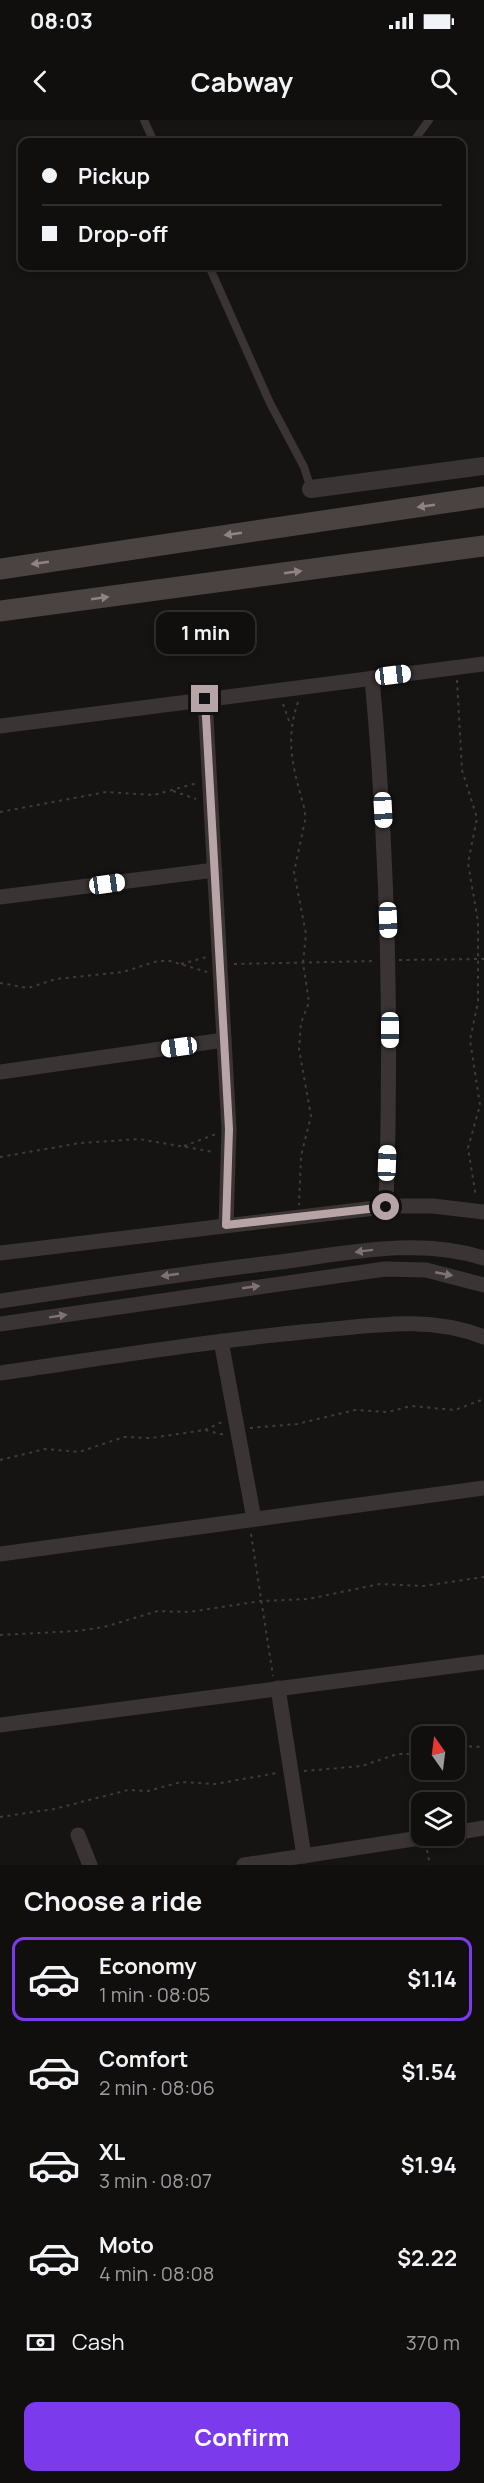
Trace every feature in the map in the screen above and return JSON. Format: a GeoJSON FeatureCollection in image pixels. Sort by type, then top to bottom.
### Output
{"type":"FeatureCollection","features":[{"type":"Feature","properties":{"kind":"main road"},"geometry":{"type":"LineString","coordinates":[[0,569],[484,497]]}},
{"type":"Feature","properties":{"kind":"main road"},"geometry":{"type":"LineString","coordinates":[[0,611],[484,546]]}},
{"type":"Feature","properties":{"kind":"street"},"geometry":{"type":"LineString","coordinates":[[311,489],[484,466]]}},
{"type":"Feature","properties":{"kind":"street"},"geometry":{"type":"LineString","coordinates":[[0,726],[484,664]]}},
{"type":"Feature","properties":{"kind":"street"},"geometry":{"type":"LineString","coordinates":[[372,678],[383,810],[389,961],[390,1074],[386,1207]]}},
{"type":"Feature","properties":{"kind":"street"},"geometry":{"type":"LineString","coordinates":[[205,699],[229,1129],[226,1225]]}},
{"type":"Feature","properties":{"kind":"street"},"geometry":{"type":"LineString","coordinates":[[0,897],[215,870]]}},
{"type":"Feature","properties":{"kind":"street"},"geometry":{"type":"LineString","coordinates":[[0,1072],[224,1040]]}},
{"type":"Feature","properties":{"kind":"street"},"geometry":{"type":"LineString","coordinates":[[0,1253],[386,1207],[433,1206],[481,1212]]}},
{"type":"Feature","properties":{"kind":"street"},"geometry":{"type":"LineString","coordinates":[[0,1301],[189,1273],[396,1248],[437,1248],[484,1258]]}},
{"type":"Feature","properties":{"kind":"street"},"geometry":{"type":"LineString","coordinates":[[0,1324],[385,1269],[426,1270],[484,1285]]}},
{"type":"Feature","properties":{"kind":"street"},"geometry":{"type":"LineString","coordinates":[[0,1372],[222,1341],[418,1323],[452,1326],[484,1337]]}},
{"type":"Feature","properties":{"kind":"street"},"geometry":{"type":"LineString","coordinates":[[222,1341],[252,1519]]}},
{"type":"Feature","properties":{"kind":"street"},"geometry":{"type":"LineString","coordinates":[[0,1554],[484,1488]]}},
{"type":"Feature","properties":{"kind":"street"},"geometry":{"type":"LineString","coordinates":[[0,1725],[484,1662]]}},
{"type":"Feature","properties":{"kind":"street"},"geometry":{"type":"LineString","coordinates":[[276,1688],[304,1856]]}},
{"type":"Feature","properties":{"kind":"street"},"geometry":{"type":"LineString","coordinates":[[465,1831],[484,1828]]}},
{"type":"Feature","properties":{"kind":"street"},"geometry":{"type":"LineString","coordinates":[[78,1835],[90,1865]]}},
{"type":"Feature","properties":{"kind":"street"},"geometry":{"type":"LineString","coordinates":[[244,1865],[411,1839]]}},
{"type":"Feature","properties":{"kind":"lane"},"geometry":{"type":"LineString","coordinates":[[144,120],[152,138]]}},
{"type":"Feature","properties":{"kind":"lane"},"geometry":{"type":"LineString","coordinates":[[416,138],[429,120]]}},
{"type":"Feature","properties":{"kind":"lane"},"geometry":{"type":"LineString","coordinates":[[211,270],[274,411],[304,467],[311,489]]}},
{"type":"Feature","properties":{"kind":"path"},"geometry":{"type":"LineString","coordinates":[[456,668],[462,770],[477,818],[468,863],[476,906],[477,1013],[471,1040],[480,1105],[468,1148],[481,1212]]}},
{"type":"Feature","properties":{"kind":"path"},"geometry":{"type":"LineString","coordinates":[[290,724],[303,687]]}},
{"type":"Feature","properties":{"kind":"path"},"geometry":{"type":"LineString","coordinates":[[277,690],[290,724],[291,760],[305,811],[294,872],[306,934],[303,963],[309,1002],[301,1023],[298,1049],[311,1116],[301,1156],[299,1217]]}},
{"type":"Feature","properties":{"kind":"path"},"geometry":{"type":"LineString","coordinates":[[0,812],[106,792],[154,795],[210,779]]}},
{"type":"Feature","properties":{"kind":"path"},"geometry":{"type":"LineString","coordinates":[[173,791],[211,804]]}},
{"type":"Feature","properties":{"kind":"path"},"geometry":{"type":"LineString","coordinates":[[0,983],[28,988],[56,979],[123,972],[158,961],[181,964],[220,964],[484,959]]}},
{"type":"Feature","properties":{"kind":"path"},"geometry":{"type":"LineString","coordinates":[[181,964],[220,964]]}},
{"type":"Feature","properties":{"kind":"path"},"geometry":{"type":"LineString","coordinates":[[182,1147],[229,1129]]}},
{"type":"Feature","properties":{"kind":"path"},"geometry":{"type":"LineString","coordinates":[[0,1156],[48,1147],[139,1139],[228,1155]]}},
{"type":"Feature","properties":{"kind":"path"},"geometry":{"type":"LineString","coordinates":[[0,1460],[45,1449],[79,1452],[124,1437],[151,1438],[205,1430],[297,1424],[355,1410],[388,1412],[411,1406],[455,1410],[484,1399]]}},
{"type":"Feature","properties":{"kind":"path"},"geometry":{"type":"LineString","coordinates":[[205,1430],[238,1428]]}},
{"type":"Feature","properties":{"kind":"path"},"geometry":{"type":"LineString","coordinates":[[252,1519],[261,1601],[276,1688]]}},
{"type":"Feature","properties":{"kind":"path"},"geometry":{"type":"LineString","coordinates":[[0,1635],[68,1632],[104,1627],[158,1611],[189,1612],[261,1601],[308,1599],[380,1584],[423,1586],[484,1577]]}},
{"type":"Feature","properties":{"kind":"path"},"geometry":{"type":"LineString","coordinates":[[465,1746],[484,1747]]}},
{"type":"Feature","properties":{"kind":"path"},"geometry":{"type":"LineString","coordinates":[[0,1817],[54,1809],[129,1790],[148,1791],[181,1782],[215,1784],[291,1771],[317,1771],[362,1766],[397,1754],[411,1754]]}},
{"type":"Feature","properties":{"kind":"route"},"geometry":{"type":"LineString","coordinates":[[205,699],[229,1129],[226,1225],[386,1207]]}}]}
